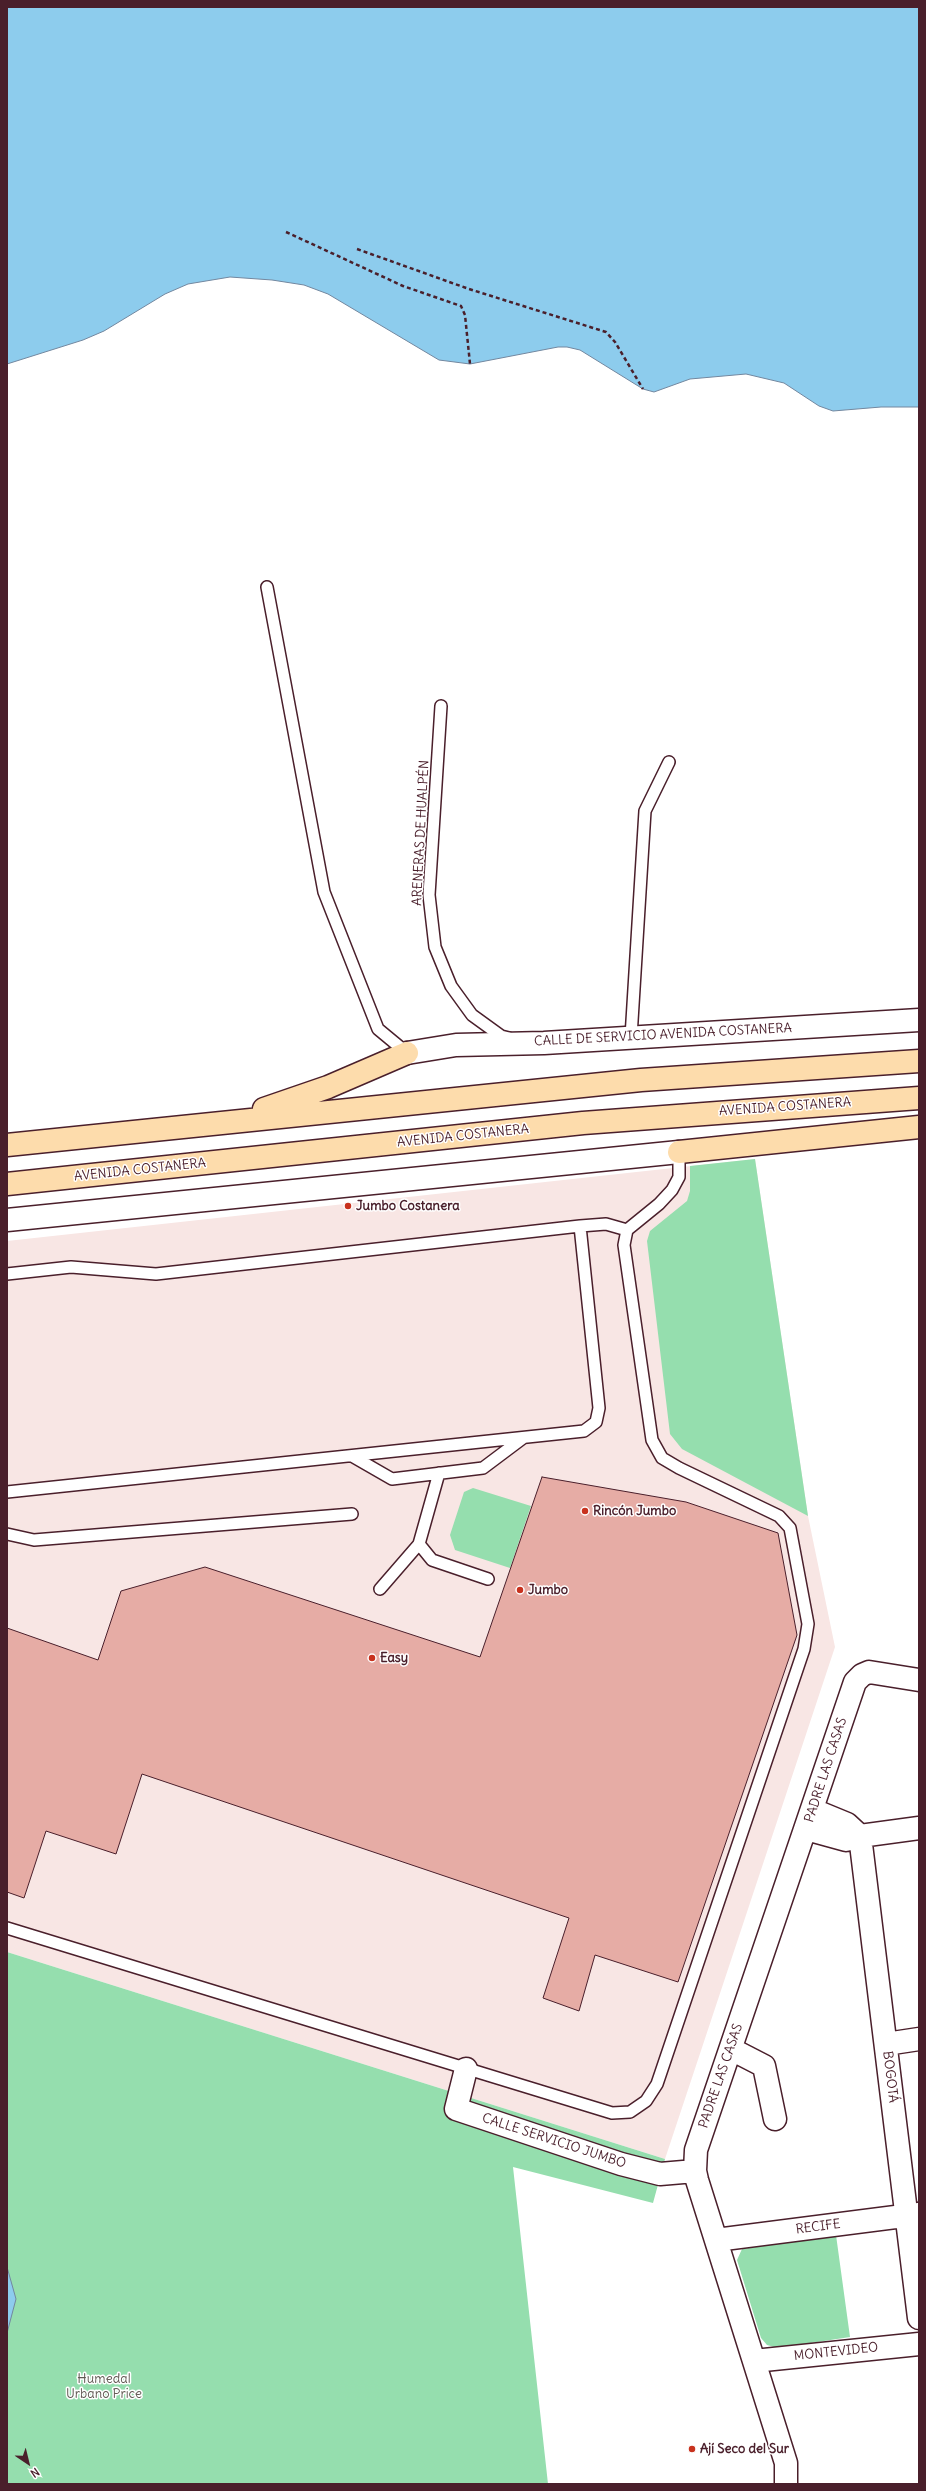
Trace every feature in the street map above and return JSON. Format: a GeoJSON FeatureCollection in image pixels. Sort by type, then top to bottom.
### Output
{"type":"FeatureCollection","features":[{"type":"Feature","properties":{"kind":"main road"},"geometry":{"type":"LineString","coordinates":[[214,1123],[295,1099],[407,1053]]}},
{"type":"Feature","properties":{"kind":"main road"},"geometry":{"type":"LineString","coordinates":[[7,1146],[214,1123],[642,1080],[919,1061]]}},
{"type":"Feature","properties":{"kind":"main road","name":"AVENIDA COSTANERA"},"geometry":{"type":"LineString","coordinates":[[7,1184],[584,1123],[919,1098]]}},
{"type":"Feature","properties":{"kind":"main road"},"geometry":{"type":"LineString","coordinates":[[679,1152],[919,1127]]}},
{"type":"Feature","properties":{"kind":"street","name":"CALLE DE SERVICIO AVENIDA COSTANERA"},"geometry":{"type":"LineString","coordinates":[[407,1053],[456,1045],[544,1043],[919,1020]]}},
{"type":"Feature","properties":{"kind":"street"},"geometry":{"type":"LineString","coordinates":[[7,1220],[679,1152]]}},
{"type":"Feature","properties":{"kind":"street","name":"PADRE LAS CASAS"},"geometry":{"type":"LineString","coordinates":[[786,2484],[786,2463],[694,2171],[696,2150],[810,1820],[855,1682],[862,1675],[869,1672],[919,1680]]}},
{"type":"Feature","properties":{"kind":"street"},"geometry":{"type":"LineString","coordinates":[[810,1820],[847,1824],[860,1836],[919,1828]]}},
{"type":"Feature","properties":{"kind":"street","name":"BOGOTÁ"},"geometry":{"type":"LineString","coordinates":[[860,1836],[886,2044],[913,2215],[919,2318]]}},
{"type":"Feature","properties":{"kind":"street"},"geometry":{"type":"LineString","coordinates":[[886,2044],[919,2040]]}},
{"type":"Feature","properties":{"kind":"street"},"geometry":{"type":"LineString","coordinates":[[731,2049],[764,2066],[775,2119]]}},
{"type":"Feature","properties":{"kind":"street","name":"CALLE SERVICIO JUMBO"},"geometry":{"type":"LineString","coordinates":[[466,2069],[456,2109],[621,2164],[660,2174],[694,2171]]}},
{"type":"Feature","properties":{"kind":"street","name":"RECIFE"},"geometry":{"type":"LineString","coordinates":[[716,2240],[913,2215]]}},
{"type":"Feature","properties":{"kind":"street","name":"MONTEVIDEO"},"geometry":{"type":"LineString","coordinates":[[754,2361],[919,2344]]}},
{"type":"Feature","properties":{"kind":"lane"},"geometry":{"type":"LineString","coordinates":[[267,587],[324,892],[378,1029],[407,1053]]}},
{"type":"Feature","properties":{"kind":"lane","name":"ARENERAS DE HUALPÉN"},"geometry":{"type":"LineString","coordinates":[[441,706],[429,895],[435,948],[452,986],[472,1015],[501,1036],[544,1043]]}},
{"type":"Feature","properties":{"kind":"lane"},"geometry":{"type":"LineString","coordinates":[[631,1038],[645,810],[669,762]]}},
{"type":"Feature","properties":{"kind":"lane"},"geometry":{"type":"LineString","coordinates":[[7,1928],[612,2113],[630,2112],[646,2101],[657,2084],[804,1649],[808,1624],[790,1528],[779,1516],[679,1468],[662,1458],[652,1440],[624,1245],[627,1230],[659,1204],[672,1190],[679,1177],[679,1152]]}},
{"type":"Feature","properties":{"kind":"lane"},"geometry":{"type":"LineString","coordinates":[[7,1274],[71,1268],[156,1274],[580,1226],[606,1224],[627,1230]]}},
{"type":"Feature","properties":{"kind":"lane"},"geometry":{"type":"LineString","coordinates":[[7,1492],[584,1431],[596,1422],[599,1408],[580,1226]]}},
{"type":"Feature","properties":{"kind":"lane"},"geometry":{"type":"LineString","coordinates":[[352,1456],[392,1479],[483,1468],[524,1437]]}},
{"type":"Feature","properties":{"kind":"lane"},"geometry":{"type":"LineString","coordinates":[[380,1589],[419,1544],[439,1473]]}},
{"type":"Feature","properties":{"kind":"lane"},"geometry":{"type":"LineString","coordinates":[[7,1534],[34,1540],[352,1514]]}},
{"type":"Feature","properties":{"kind":"lane"},"geometry":{"type":"LineString","coordinates":[[419,1544],[432,1560],[488,1579]]}},
{"type":"Feature","properties":{"kind":"path"},"geometry":{"type":"LineString","coordinates":[[286,232],[403,286],[461,306],[466,314],[470,364]]}},
{"type":"Feature","properties":{"kind":"path"},"geometry":{"type":"LineString","coordinates":[[357,249],[469,289],[606,332],[615,342],[643,389]]}},
{"type":"Feature","properties":{"kind":"shaded area"},"geometry":{"type":"Polygon","coordinates":[[[755,1159],[808,1516],[835,1647],[665,2159],[7,1952],[7,1241],[755,1159]]]}},
{"type":"Feature","properties":{"kind":"green space"},"geometry":{"type":"Polygon","coordinates":[[[755,1159],[808,1516],[682,1449],[670,1434],[647,1241],[650,1231],[687,1201],[690,1191],[690,1166],[755,1159]]]}},
{"type":"Feature","properties":{"kind":"green space"},"geometry":{"type":"Polygon","coordinates":[[[473,1488],[531,1506],[510,1568],[455,1550],[450,1535],[464,1492],[473,1488]]]}},
{"type":"Feature","properties":{"kind":"green space","name":"Humedal Urbano Price"},"geometry":{"type":"Polygon","coordinates":[[[7,1952],[665,2159],[653,2203],[513,2167],[548,2484],[7,2484],[7,1952]]]}},
{"type":"Feature","properties":{"kind":"green space"},"geometry":{"type":"Polygon","coordinates":[[[836,2235],[850,2337],[778,2348],[767,2345],[761,2338],[737,2260],[742,2249],[836,2235]]]}},
{"type":"Feature","properties":{"kind":"water"},"geometry":{"type":"Polygon","coordinates":[[[7,7],[919,7],[919,407],[881,407],[833,411],[819,406],[784,383],[746,374],[690,379],[654,392],[643,389],[580,350],[567,347],[558,347],[470,364],[439,360],[328,294],[304,285],[272,280],[230,277],[188,284],[165,294],[104,331],[83,340],[7,364],[7,7]]]}},
{"type":"Feature","properties":{"kind":"water"},"geometry":{"type":"Polygon","coordinates":[[[7,2267],[16,2299],[7,2333],[7,2267]]]}},
{"type":"Feature","properties":{"kind":"building"},"geometry":{"type":"Polygon","coordinates":[[[542,1477],[686,1502],[778,1533],[797,1635],[678,1982],[595,1955],[579,2011],[543,1998],[569,1918],[142,1774],[116,1854],[46,1831],[24,1898],[7,1892],[7,1628],[98,1660],[121,1591],[205,1567],[480,1657],[542,1477]]]}},
{"type":"Feature","properties":{"kind":"place","name":"Jumbo Costanera"},"geometry":{"type":"Point","coordinates":[348,1206]}},
{"type":"Feature","properties":{"kind":"place","name":"Rincón Jumbo"},"geometry":{"type":"Point","coordinates":[585,1511]}},
{"type":"Feature","properties":{"kind":"place","name":"Jumbo"},"geometry":{"type":"Point","coordinates":[520,1590]}},
{"type":"Feature","properties":{"kind":"place","name":"Easy"},"geometry":{"type":"Point","coordinates":[372,1658]}},
{"type":"Feature","properties":{"kind":"place","name":"Ají Seco del Sur"},"geometry":{"type":"Point","coordinates":[692,2449]}}]}
